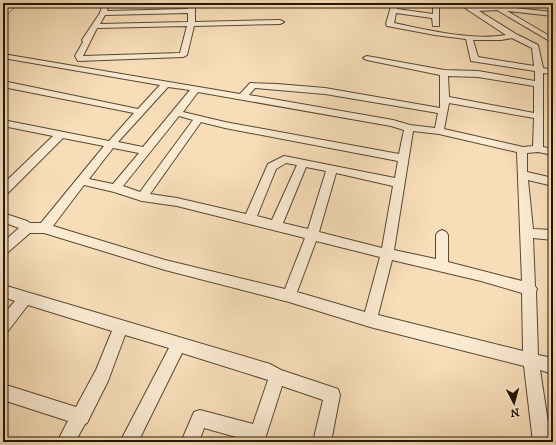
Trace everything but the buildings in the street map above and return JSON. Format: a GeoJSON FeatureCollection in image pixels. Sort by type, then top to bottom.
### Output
{"type":"FeatureCollection","features":[{"type":"Feature","properties":{"kind":"street"},"geometry":{"type":"LineString","coordinates":[[3,14],[13,3]]}},
{"type":"Feature","properties":{"kind":"street"},"geometry":{"type":"LineString","coordinates":[[106,3],[103,13],[79,56],[80,59],[183,55],[191,25],[192,6]]}},
{"type":"Feature","properties":{"kind":"street"},"geometry":{"type":"LineString","coordinates":[[103,13],[213,3]]}},
{"type":"Feature","properties":{"kind":"street"},"geometry":{"type":"LineString","coordinates":[[395,3],[390,24],[435,33],[469,37],[502,39],[513,36]]}},
{"type":"Feature","properties":{"kind":"street"},"geometry":{"type":"LineString","coordinates":[[435,33],[436,3]]}},
{"type":"Feature","properties":{"kind":"street"},"geometry":{"type":"LineString","coordinates":[[462,3],[513,36],[535,47],[537,52],[537,65],[539,69],[538,149]]}},
{"type":"Feature","properties":{"kind":"street"},"geometry":{"type":"LineString","coordinates":[[470,8],[496,6],[553,14]]}},
{"type":"Feature","properties":{"kind":"street"},"geometry":{"type":"LineString","coordinates":[[496,6],[553,41]]}},
{"type":"Feature","properties":{"kind":"street"},"geometry":{"type":"LineString","coordinates":[[394,11],[436,16]]}},
{"type":"Feature","properties":{"kind":"street"},"geometry":{"type":"LineString","coordinates":[[538,12],[548,20]]}},
{"type":"Feature","properties":{"kind":"street"},"geometry":{"type":"LineString","coordinates":[[95,26],[280,22]]}},
{"type":"Feature","properties":{"kind":"street"},"geometry":{"type":"LineString","coordinates":[[469,37],[474,59],[553,72]]}},
{"type":"Feature","properties":{"kind":"street"},"geometry":{"type":"LineString","coordinates":[[3,56],[243,96],[392,123],[409,128],[439,131],[515,147],[522,150],[538,149],[553,152]]}},
{"type":"Feature","properties":{"kind":"street"},"geometry":{"type":"LineString","coordinates":[[367,58],[444,73],[478,74],[538,84]]}},
{"type":"Feature","properties":{"kind":"street"},"geometry":{"type":"LineString","coordinates":[[439,131],[445,99],[443,84],[444,73]]}},
{"type":"Feature","properties":{"kind":"street"},"geometry":{"type":"LineString","coordinates":[[3,84],[141,112]]}},
{"type":"Feature","properties":{"kind":"street"},"geometry":{"type":"LineString","coordinates":[[44,228],[111,144],[167,84]]}},
{"type":"Feature","properties":{"kind":"street"},"geometry":{"type":"LineString","coordinates":[[243,96],[253,85],[288,86],[384,100],[443,111]]}},
{"type":"Feature","properties":{"kind":"street"},"geometry":{"type":"LineString","coordinates":[[116,188],[196,89]]}},
{"type":"Feature","properties":{"kind":"street"},"geometry":{"type":"LineString","coordinates":[[310,108],[318,91]]}},
{"type":"Feature","properties":{"kind":"street"},"geometry":{"type":"LineString","coordinates":[[445,99],[538,116]]}},
{"type":"Feature","properties":{"kind":"street"},"geometry":{"type":"LineString","coordinates":[[176,113],[285,137],[403,158]]}},
{"type":"Feature","properties":{"kind":"street"},"geometry":{"type":"LineString","coordinates":[[142,197],[199,119]]}},
{"type":"Feature","properties":{"kind":"street"},"geometry":{"type":"LineString","coordinates":[[3,122],[60,135],[145,151]]}},
{"type":"Feature","properties":{"kind":"street"},"geometry":{"type":"LineString","coordinates":[[370,320],[387,254],[409,128]]}},
{"type":"Feature","properties":{"kind":"street"},"geometry":{"type":"LineString","coordinates":[[3,191],[60,135]]}},
{"type":"Feature","properties":{"kind":"street"},"geometry":{"type":"LineString","coordinates":[[522,150],[522,175],[526,209],[526,233],[530,288],[531,361],[542,442]]}},
{"type":"Feature","properties":{"kind":"street"},"geometry":{"type":"LineString","coordinates":[[250,219],[272,167],[284,159],[400,183]]}},
{"type":"Feature","properties":{"kind":"street"},"geometry":{"type":"LineString","coordinates":[[275,226],[303,163]]}},
{"type":"Feature","properties":{"kind":"street"},"geometry":{"type":"LineString","coordinates":[[290,296],[312,235],[332,170]]}},
{"type":"Feature","properties":{"kind":"street"},"geometry":{"type":"LineString","coordinates":[[522,175],[553,182]]}},
{"type":"Feature","properties":{"kind":"street"},"geometry":{"type":"LineString","coordinates":[[81,181],[116,188],[142,197],[177,202],[250,219],[387,254],[530,288]]}},
{"type":"Feature","properties":{"kind":"street"},"geometry":{"type":"LineString","coordinates":[[3,217],[23,224],[27,228]]}},
{"type":"Feature","properties":{"kind":"street"},"geometry":{"type":"LineString","coordinates":[[3,249],[27,228],[44,228],[165,265],[290,296],[370,320],[553,366]]}},
{"type":"Feature","properties":{"kind":"street"},"geometry":{"type":"LineString","coordinates":[[526,233],[553,236]]}},
{"type":"Feature","properties":{"kind":"street"},"geometry":{"type":"LineString","coordinates":[[442,235],[442,266]]}},
{"type":"Feature","properties":{"kind":"street"},"geometry":{"type":"LineString","coordinates":[[3,291],[120,328],[179,344],[270,372],[277,377],[332,395],[322,442]]}},
{"type":"Feature","properties":{"kind":"street"},"geometry":{"type":"LineString","coordinates":[[3,326],[25,298]]}},
{"type":"Feature","properties":{"kind":"street"},"geometry":{"type":"LineString","coordinates":[[66,442],[81,417],[102,374],[120,328]]}},
{"type":"Feature","properties":{"kind":"street"},"geometry":{"type":"LineString","coordinates":[[129,442],[179,344]]}},
{"type":"Feature","properties":{"kind":"street"},"geometry":{"type":"LineString","coordinates":[[190,442],[200,418],[256,438],[277,377]]}},
{"type":"Feature","properties":{"kind":"street"},"geometry":{"type":"LineString","coordinates":[[3,392],[81,417]]}}]}
